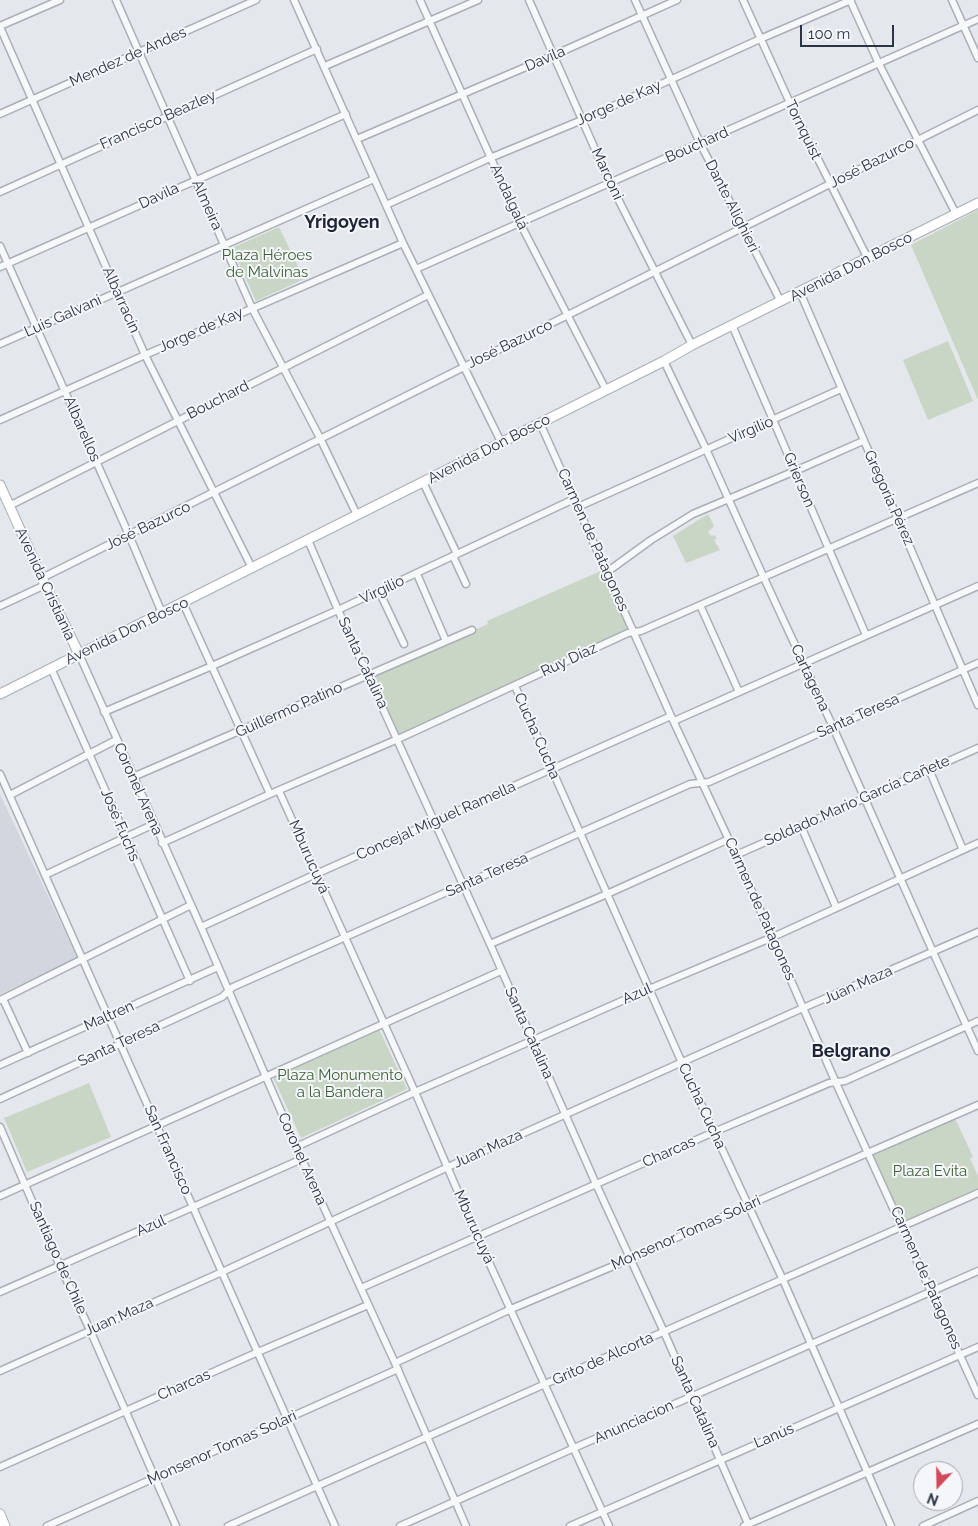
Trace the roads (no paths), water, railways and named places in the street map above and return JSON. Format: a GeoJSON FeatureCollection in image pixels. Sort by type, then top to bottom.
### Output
{"type":"FeatureCollection","features":[{"type":"Feature","properties":{"kind":"main road","name":"Avenida Don Bosco"},"geometry":{"type":"LineString","coordinates":[[0,694],[664,361],[867,257],[978,203]]}},
{"type":"Feature","properties":{"kind":"main road","name":"Avenida Cristianía"},"geometry":{"type":"LineString","coordinates":[[0,485],[5,503],[79,654]]}},
{"type":"Feature","properties":{"kind":"main road"},"geometry":{"type":"LineString","coordinates":[[0,1514],[5,1526]]}},
{"type":"Feature","properties":{"kind":"street"},"geometry":{"type":"LineString","coordinates":[[0,27],[60,0]]}},
{"type":"Feature","properties":{"kind":"street","name":"Almeira"},"geometry":{"type":"LineString","coordinates":[[116,0],[252,308],[284,367],[358,515]]}},
{"type":"Feature","properties":{"kind":"street","name":"Mendez de Andes"},"geometry":{"type":"LineString","coordinates":[[0,114],[256,0]]}},
{"type":"Feature","properties":{"kind":"street"},"geometry":{"type":"LineString","coordinates":[[294,0],[403,243],[501,442]]}},
{"type":"Feature","properties":{"kind":"street","name":"Andalgalá"},"geometry":{"type":"LineString","coordinates":[[420,0],[520,223],[606,390]]}},
{"type":"Feature","properties":{"kind":"street"},"geometry":{"type":"LineString","coordinates":[[325,66],[478,0]]}},
{"type":"Feature","properties":{"kind":"street","name":"Marconi"},"geometry":{"type":"LineString","coordinates":[[529,0],[610,184],[692,345]]}},
{"type":"Feature","properties":{"kind":"street","name":"Dante Alighieri"},"geometry":{"type":"LineString","coordinates":[[635,0],[700,143],[781,302]]}},
{"type":"Feature","properties":{"kind":"street","name":"Davila"},"geometry":{"type":"LineString","coordinates":[[357,140],[677,0]]}},
{"type":"Feature","properties":{"kind":"street","name":"Tornquist"},"geometry":{"type":"LineString","coordinates":[[743,0],[790,103],[867,257]]}},
{"type":"Feature","properties":{"kind":"street"},"geometry":{"type":"LineString","coordinates":[[850,0],[879,64],[956,214]]}},
{"type":"Feature","properties":{"kind":"street","name":"Jorge de Kay"},"geometry":{"type":"LineString","coordinates":[[386,205],[490,158],[582,120],[760,38],[850,0]]}},
{"type":"Feature","properties":{"kind":"street"},"geometry":{"type":"LineString","coordinates":[[952,0],[978,58]]}},
{"type":"Feature","properties":{"kind":"street","name":"Bouchard"},"geometry":{"type":"LineString","coordinates":[[416,269],[978,19]]}},
{"type":"Feature","properties":{"kind":"street","name":"Albarracín"},"geometry":{"type":"LineString","coordinates":[[0,27],[145,355],[252,568]]}},
{"type":"Feature","properties":{"kind":"street","name":"Francisco Beazley"},"geometry":{"type":"LineString","coordinates":[[0,192],[317,49]]}},
{"type":"Feature","properties":{"kind":"street","name":"José Bazurco"},"geometry":{"type":"LineString","coordinates":[[0,606],[128,535],[978,110]]}},
{"type":"Feature","properties":{"kind":"street","name":"Davila"},"geometry":{"type":"LineString","coordinates":[[0,267],[346,114]]}},
{"type":"Feature","properties":{"kind":"street","name":"Luis Galvani"},"geometry":{"type":"LineString","coordinates":[[0,344],[374,179]]}},
{"type":"Feature","properties":{"kind":"street","name":"Jorge de Kay"},"geometry":{"type":"LineString","coordinates":[[0,420],[403,243]]}},
{"type":"Feature","properties":{"kind":"street","name":"Albarellos"},"geometry":{"type":"LineString","coordinates":[[0,246],[162,613]]}},
{"type":"Feature","properties":{"kind":"street","name":"Gregoria Pérez"},"geometry":{"type":"LineString","coordinates":[[800,292],[978,705]]}},
{"type":"Feature","properties":{"kind":"street","name":"Bouchard"},"geometry":{"type":"LineString","coordinates":[[5,503],[96,463],[428,296]]}},
{"type":"Feature","properties":{"kind":"street","name":"Grierson"},"geometry":{"type":"LineString","coordinates":[[732,325],[866,635]]}},
{"type":"Feature","properties":{"kind":"street","name":"Cartagena"},"geometry":{"type":"LineString","coordinates":[[664,361],[833,727],[932,952],[978,1051]]}},
{"type":"Feature","properties":{"kind":"street","name":"Virgilio"},"geometry":{"type":"LineString","coordinates":[[578,506],[841,389]]}},
{"type":"Feature","properties":{"kind":"street","name":"Carmen de Patagones"},"geometry":{"type":"LineString","coordinates":[[540,423],[672,718],[773,936],[836,1082],[978,1395]]}},
{"type":"Feature","properties":{"kind":"street"},"geometry":{"type":"LineString","coordinates":[[607,572],[651,540],[693,514],[795,472],[863,441]]}},
{"type":"Feature","properties":{"kind":"street"},"geometry":{"type":"LineString","coordinates":[[423,482],[466,584]]}},
{"type":"Feature","properties":{"kind":"street","name":"Ruy Díaz"},"geometry":{"type":"LineString","coordinates":[[162,843],[398,739],[628,633],[641,631],[978,484]]}},
{"type":"Feature","properties":{"kind":"street","name":"Virgilio"},"geometry":{"type":"LineString","coordinates":[[104,712],[338,610],[574,500]]}},
{"type":"Feature","properties":{"kind":"street","name":"Santa Catalina"},"geometry":{"type":"LineString","coordinates":[[308,540],[367,675],[398,739],[532,1042],[664,1332],[747,1525]]}},
{"type":"Feature","properties":{"kind":"street"},"geometry":{"type":"LineString","coordinates":[[416,574],[446,641]]}},
{"type":"Feature","properties":{"kind":"street","name":"Concejal Miguel Ramella"},"geometry":{"type":"LineString","coordinates":[[201,927],[551,769],[739,692],[978,586]]}},
{"type":"Feature","properties":{"kind":"street"},"geometry":{"type":"LineString","coordinates":[[379,591],[404,644]]}},
{"type":"Feature","properties":{"kind":"street"},"geometry":{"type":"LineString","coordinates":[[183,603],[270,794]]}},
{"type":"Feature","properties":{"kind":"street"},"geometry":{"type":"LineString","coordinates":[[700,605],[739,692]]}},
{"type":"Feature","properties":{"kind":"street","name":"Guillermo Patino"},"geometry":{"type":"LineString","coordinates":[[133,777],[472,630]]}},
{"type":"Feature","properties":{"kind":"street","name":"Coronel Arena"},"geometry":{"type":"LineString","coordinates":[[79,654],[201,927],[296,1147],[396,1366],[466,1526]]}},
{"type":"Feature","properties":{"kind":"street","name":"Santa Teresa"},"geometry":{"type":"LineString","coordinates":[[0,1098],[222,997],[233,987],[690,784],[709,782],[978,663]]}},
{"type":"Feature","properties":{"kind":"street","name":"José Fuchs"},"geometry":{"type":"LineString","coordinates":[[51,668],[190,981]]}},
{"type":"Feature","properties":{"kind":"street","name":"Cucha Cucha"},"geometry":{"type":"LineString","coordinates":[[514,686],[682,1063],[783,1280],[891,1526]]}},
{"type":"Feature","properties":{"kind":"street"},"geometry":{"type":"LineString","coordinates":[[10,795],[116,740]]}},
{"type":"Feature","properties":{"kind":"street","name":"Soldado Mario García Cañete"},"geometry":{"type":"LineString","coordinates":[[736,854],[978,748]]}},
{"type":"Feature","properties":{"kind":"street"},"geometry":{"type":"LineString","coordinates":[[929,769],[963,850]]}},
{"type":"Feature","properties":{"kind":"street","name":"San Francisco"},"geometry":{"type":"LineString","coordinates":[[0,774],[335,1526]]}},
{"type":"Feature","properties":{"kind":"street","name":"Mburucuyá"},"geometry":{"type":"LineString","coordinates":[[279,791],[415,1092],[477,1236],[610,1526]]}},
{"type":"Feature","properties":{"kind":"street"},"geometry":{"type":"LineString","coordinates":[[45,876],[154,824]]}},
{"type":"Feature","properties":{"kind":"street"},"geometry":{"type":"LineString","coordinates":[[801,826],[836,907]]}},
{"type":"Feature","properties":{"kind":"street"},"geometry":{"type":"LineString","coordinates":[[490,944],[729,839]]}},
{"type":"Feature","properties":{"kind":"street","name":"Azul"},"geometry":{"type":"LineString","coordinates":[[296,1147],[415,1092],[773,936],[978,843]]}},
{"type":"Feature","properties":{"kind":"street"},"geometry":{"type":"LineString","coordinates":[[28,1053],[1,999],[191,905]]}},
{"type":"Feature","properties":{"kind":"street","name":"Juan Maza"},"geometry":{"type":"LineString","coordinates":[[0,1371],[222,1272],[448,1167],[978,932]]}},
{"type":"Feature","properties":{"kind":"street","name":"Maltren"},"geometry":{"type":"LineString","coordinates":[[0,1065],[218,967]]}},
{"type":"Feature","properties":{"kind":"street"},"geometry":{"type":"LineString","coordinates":[[0,1196],[501,971]]}},
{"type":"Feature","properties":{"kind":"street","name":"Charcas"},"geometry":{"type":"LineString","coordinates":[[361,1288],[714,1132],[829,1083],[845,1081],[978,1020]]}},
{"type":"Feature","properties":{"kind":"street","name":"Monsenor Tomas Solari"},"geometry":{"type":"LineString","coordinates":[[47,1526],[288,1419],[511,1309],[630,1259],[748,1205],[978,1106]]}},
{"type":"Feature","properties":{"kind":"street","name":"Santiago de Chile"},"geometry":{"type":"LineString","coordinates":[[0,1126],[176,1526]]}},
{"type":"Feature","properties":{"kind":"street","name":"Azul"},"geometry":{"type":"LineString","coordinates":[[0,1292],[302,1159]]}},
{"type":"Feature","properties":{"kind":"street","name":"Grito de Alcorta"},"geometry":{"type":"LineString","coordinates":[[228,1526],[545,1384],[978,1194]]}},
{"type":"Feature","properties":{"kind":"street","name":"Anunciacion"},"geometry":{"type":"LineString","coordinates":[[400,1526],[978,1271]]}},
{"type":"Feature","properties":{"kind":"street","name":"Charcas"},"geometry":{"type":"LineString","coordinates":[[0,1467],[368,1305]]}},
{"type":"Feature","properties":{"kind":"street","name":"Lanús"},"geometry":{"type":"LineString","coordinates":[[570,1526],[978,1347]]}},
{"type":"Feature","properties":{"kind":"street"},"geometry":{"type":"LineString","coordinates":[[747,1525],[978,1424]]}},
{"type":"Feature","properties":{"kind":"street"},"geometry":{"type":"LineString","coordinates":[[923,1526],[978,1501]]}},
{"type":"Feature","properties":{"kind":"district","name":"Yrigoyen"},"geometry":{"type":"Point","coordinates":[342,223]}},
{"type":"Feature","properties":{"kind":"district","name":"Belgrano"},"geometry":{"type":"Point","coordinates":[851,1052]}},
{"type":"Feature","properties":{"kind":"park label","name":"Plaza Héroes de Malvinas"},"geometry":{"type":"Point","coordinates":[267,264]}},
{"type":"Feature","properties":{"kind":"park label","name":"Plaza Monumento a la Bandera"},"geometry":{"type":"Point","coordinates":[340,1084]}},
{"type":"Feature","properties":{"kind":"park label","name":"Plaza Evita"},"geometry":{"type":"Point","coordinates":[930,1171]}}]}
